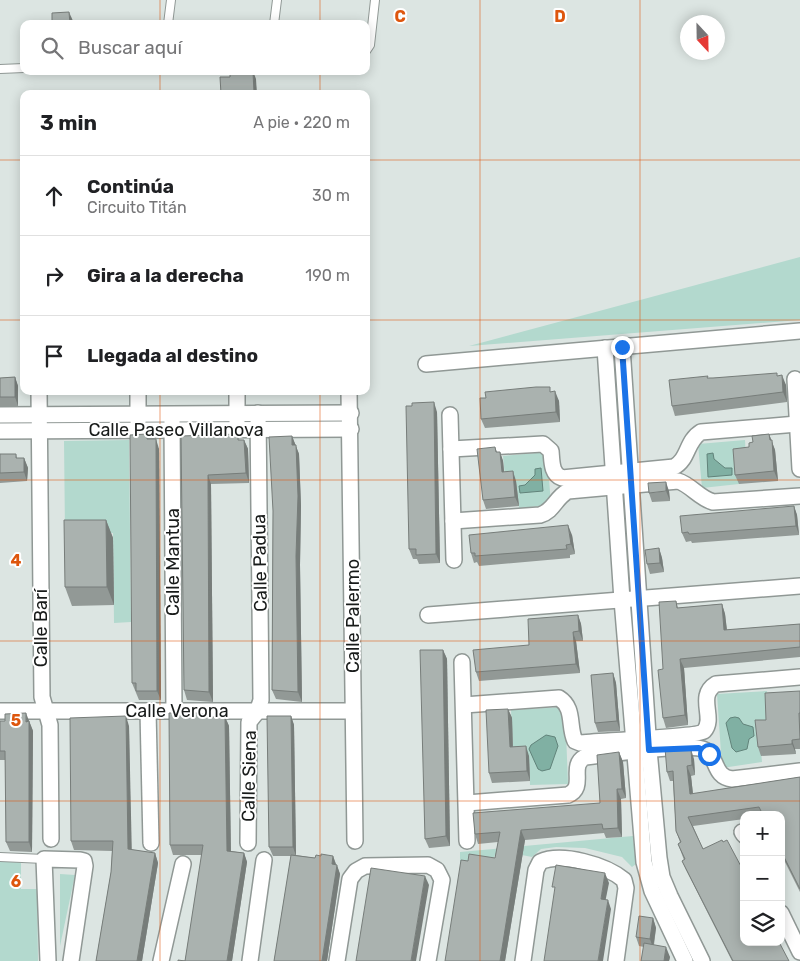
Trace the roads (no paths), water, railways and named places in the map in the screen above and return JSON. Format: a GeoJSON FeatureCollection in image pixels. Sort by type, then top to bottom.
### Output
{"type":"FeatureCollection","features":[{"type":"Feature","properties":{"kind":"street"},"geometry":{"type":"LineString","coordinates":[[426,364],[800,331]]}},
{"type":"Feature","properties":{"kind":"street"},"geometry":{"type":"LineString","coordinates":[[622,347],[638,598],[641,744]]}},
{"type":"Feature","properties":{"kind":"street"},"geometry":{"type":"LineString","coordinates":[[605,348],[622,600],[641,744],[662,876],[687,953],[702,961]]}},
{"type":"Feature","properties":{"kind":"street"},"geometry":{"type":"LineString","coordinates":[[795,379],[800,469]]}},
{"type":"Feature","properties":{"kind":"street","name":"Calle Barí"},"geometry":{"type":"LineString","coordinates":[[39,395],[42,696],[50,725],[51,840]]}},
{"type":"Feature","properties":{"kind":"street"},"geometry":{"type":"LineString","coordinates":[[138,395],[138,430]]}},
{"type":"Feature","properties":{"kind":"street"},"geometry":{"type":"LineString","coordinates":[[237,395],[237,430]]}},
{"type":"Feature","properties":{"kind":"street","name":"Calle Palermo"},"geometry":{"type":"LineString","coordinates":[[349,395],[355,841]]}},
{"type":"Feature","properties":{"kind":"street","name":"Calle Padua"},"geometry":{"type":"LineString","coordinates":[[257,712],[261,700],[258,413]]}},
{"type":"Feature","properties":{"kind":"street","name":"Calle Paseo Villanova"},"geometry":{"type":"LineString","coordinates":[[0,415],[351,413]]}},
{"type":"Feature","properties":{"kind":"street","name":"Calle Mantua"},"geometry":{"type":"LineString","coordinates":[[172,414],[174,711]]}},
{"type":"Feature","properties":{"kind":"street"},"geometry":{"type":"LineString","coordinates":[[450,415],[454,560]]}},
{"type":"Feature","properties":{"kind":"street"},"geometry":{"type":"LineString","coordinates":[[453,522],[540,515],[552,509],[556,500],[568,492],[674,467],[684,460],[694,436],[701,432],[797,424]]}},
{"type":"Feature","properties":{"kind":"street","name":"Calle Paseo Villanova"},"geometry":{"type":"LineString","coordinates":[[0,431],[351,429]]}},
{"type":"Feature","properties":{"kind":"street"},"geometry":{"type":"LineString","coordinates":[[451,450],[544,444],[551,451],[556,476],[562,478],[614,480]]}},
{"type":"Feature","properties":{"kind":"street"},"geometry":{"type":"LineString","coordinates":[[630,478],[685,483],[702,499],[712,502],[800,496]]}},
{"type":"Feature","properties":{"kind":"street"},"geometry":{"type":"LineString","coordinates":[[428,616],[800,586]]}},
{"type":"Feature","properties":{"kind":"street"},"geometry":{"type":"LineString","coordinates":[[462,662],[467,841]]}},
{"type":"Feature","properties":{"kind":"street"},"geometry":{"type":"LineString","coordinates":[[467,803],[568,795],[574,792],[578,786],[577,766],[579,760],[585,757],[641,744],[699,734],[704,731],[707,725],[707,694],[710,688],[716,684],[800,677]]}},
{"type":"Feature","properties":{"kind":"street"},"geometry":{"type":"LineString","coordinates":[[464,705],[559,698],[569,708],[575,741],[580,743],[641,744],[706,750],[724,778],[800,771]]}},
{"type":"Feature","properties":{"kind":"street","name":"Calle Verona"},"geometry":{"type":"LineString","coordinates":[[0,711],[353,711]]}},
{"type":"Feature","properties":{"kind":"street"},"geometry":{"type":"LineString","coordinates":[[148,711],[151,843]]}},
{"type":"Feature","properties":{"kind":"street","name":"Calle Siena"},"geometry":{"type":"LineString","coordinates":[[248,843],[249,722],[257,712]]}},
{"type":"Feature","properties":{"kind":"street"},"geometry":{"type":"LineString","coordinates":[[48,961],[44,858],[84,861],[85,866],[71,961]]}},
{"type":"Feature","properties":{"kind":"street"},"geometry":{"type":"LineString","coordinates":[[523,961],[536,870],[540,862],[548,858],[588,862],[624,880],[626,888],[616,961]]}},
{"type":"Feature","properties":{"kind":"street"},"geometry":{"type":"LineString","coordinates":[[250,961],[264,860]]}},
{"type":"Feature","properties":{"kind":"street"},"geometry":{"type":"LineString","coordinates":[[161,961],[183,864]]}},
{"type":"Feature","properties":{"kind":"street"},"geometry":{"type":"LineString","coordinates":[[337,961],[350,879],[356,871],[364,866],[428,865],[437,870],[442,880],[428,961]]}},
{"type":"Feature","properties":{"kind":"street"},"geometry":{"type":"LineString","coordinates":[[785,922],[800,952]]}},
{"type":"Feature","properties":{"kind":"lane"},"geometry":{"type":"LineString","coordinates":[[168,20],[171,0]]}},
{"type":"Feature","properties":{"kind":"lane"},"geometry":{"type":"LineString","coordinates":[[274,20],[277,0]]}},
{"type":"Feature","properties":{"kind":"lane"},"geometry":{"type":"LineString","coordinates":[[370,45],[375,0]]}},
{"type":"Feature","properties":{"kind":"lane"},"geometry":{"type":"LineString","coordinates":[[0,68],[20,68]]}},
{"type":"Feature","properties":{"kind":"lane"},"geometry":{"type":"LineString","coordinates":[[0,857],[44,858]]}}]}
